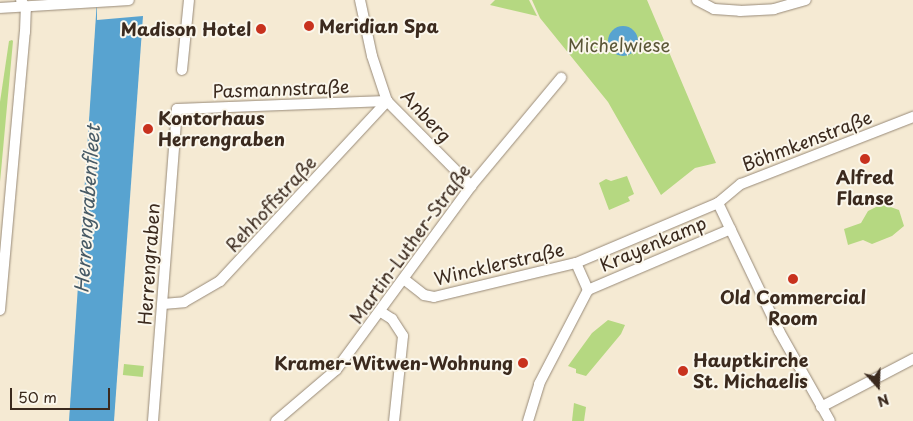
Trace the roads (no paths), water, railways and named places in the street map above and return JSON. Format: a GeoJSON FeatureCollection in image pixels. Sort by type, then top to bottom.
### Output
{"type":"FeatureCollection","features":[{"type":"Feature","properties":{"kind":"street"},"geometry":{"type":"LineString","coordinates":[[13,0],[23,4]]}},
{"type":"Feature","properties":{"kind":"street"},"geometry":{"type":"LineString","coordinates":[[0,8],[23,4],[129,0]]}},
{"type":"Feature","properties":{"kind":"street"},"geometry":{"type":"LineString","coordinates":[[182,70],[189,0]]}},
{"type":"Feature","properties":{"kind":"street","name":"Anberg"},"geometry":{"type":"LineString","coordinates":[[360,0],[372,56],[387,102],[471,186]]}},
{"type":"Feature","properties":{"kind":"street"},"geometry":{"type":"LineString","coordinates":[[697,0],[714,9],[746,11],[774,9],[806,0]]}},
{"type":"Feature","properties":{"kind":"street"},"geometry":{"type":"LineString","coordinates":[[0,310],[16,120],[23,4]]}},
{"type":"Feature","properties":{"kind":"street","name":"Martin-Luther-Straße"},"geometry":{"type":"LineString","coordinates":[[276,421],[336,370],[405,280],[471,186],[552,85],[560,78]]}},
{"type":"Feature","properties":{"kind":"street","name":"Pasmannstraße"},"geometry":{"type":"LineString","coordinates":[[177,109],[387,102]]}},
{"type":"Feature","properties":{"kind":"street","name":"Rehhoffstraße"},"geometry":{"type":"LineString","coordinates":[[162,304],[184,302],[220,281],[387,102]]}},
{"type":"Feature","properties":{"kind":"street","name":"Herrengraben"},"geometry":{"type":"LineString","coordinates":[[153,421],[177,109]]}},
{"type":"Feature","properties":{"kind":"street","name":"Böhmkenstraße"},"geometry":{"type":"LineString","coordinates":[[718,202],[740,184],[913,117]]}},
{"type":"Feature","properties":{"kind":"street"},"geometry":{"type":"LineString","coordinates":[[718,202],[778,331],[828,421]]}},
{"type":"Feature","properties":{"kind":"street","name":"Krayenkamp"},"geometry":{"type":"LineString","coordinates":[[604,254],[718,202]]}},
{"type":"Feature","properties":{"kind":"street","name":"Krayenkamp"},"geometry":{"type":"LineString","coordinates":[[528,421],[539,384],[588,290],[731,229]]}},
{"type":"Feature","properties":{"kind":"street","name":"Wincklerstraße"},"geometry":{"type":"LineString","coordinates":[[405,280],[424,295],[434,297],[576,263],[604,254]]}},
{"type":"Feature","properties":{"kind":"street","name":"Krayenkamp"},"geometry":{"type":"LineString","coordinates":[[576,263],[588,290]]}},
{"type":"Feature","properties":{"kind":"street"},"geometry":{"type":"LineString","coordinates":[[381,312],[392,319],[403,336],[394,421]]}},
{"type":"Feature","properties":{"kind":"street"},"geometry":{"type":"LineString","coordinates":[[821,408],[913,359]]}},
{"type":"Feature","properties":{"kind":"water","name":"Herrengrabenfleet"},"geometry":{"type":"Polygon","coordinates":[[[97,0],[143,0],[143,16],[114,421],[69,421],[97,0]]]}},
{"type":"Feature","properties":{"kind":"water"},"geometry":{"type":"Polygon","coordinates":[[[623,26],[634,30],[638,41],[634,52],[623,56],[612,52],[608,41],[612,30],[623,26]]]}},
{"type":"Feature","properties":{"kind":"place","name":"Meridian Spa"},"geometry":{"type":"Point","coordinates":[309,26]}},
{"type":"Feature","properties":{"kind":"place","name":"Madison Hotel"},"geometry":{"type":"Point","coordinates":[261,29]}},
{"type":"Feature","properties":{"kind":"place","name":"Kontorhaus Herrengraben"},"geometry":{"type":"Point","coordinates":[148,129]}},
{"type":"Feature","properties":{"kind":"place","name":"Alfred Flanse"},"geometry":{"type":"Point","coordinates":[865,159]}},
{"type":"Feature","properties":{"kind":"place","name":"Old Commercial Room"},"geometry":{"type":"Point","coordinates":[793,279]}},
{"type":"Feature","properties":{"kind":"place","name":"Kramer-Witwen-Wohnung"},"geometry":{"type":"Point","coordinates":[523,363]}},
{"type":"Feature","properties":{"kind":"place","name":"Hauptkirche St. Michaelis"},"geometry":{"type":"Point","coordinates":[683,371]}},
{"type":"Feature","properties":{"kind":"park label","name":"Michelwiese"},"geometry":{"type":"Point","coordinates":[619,45]}}]}
